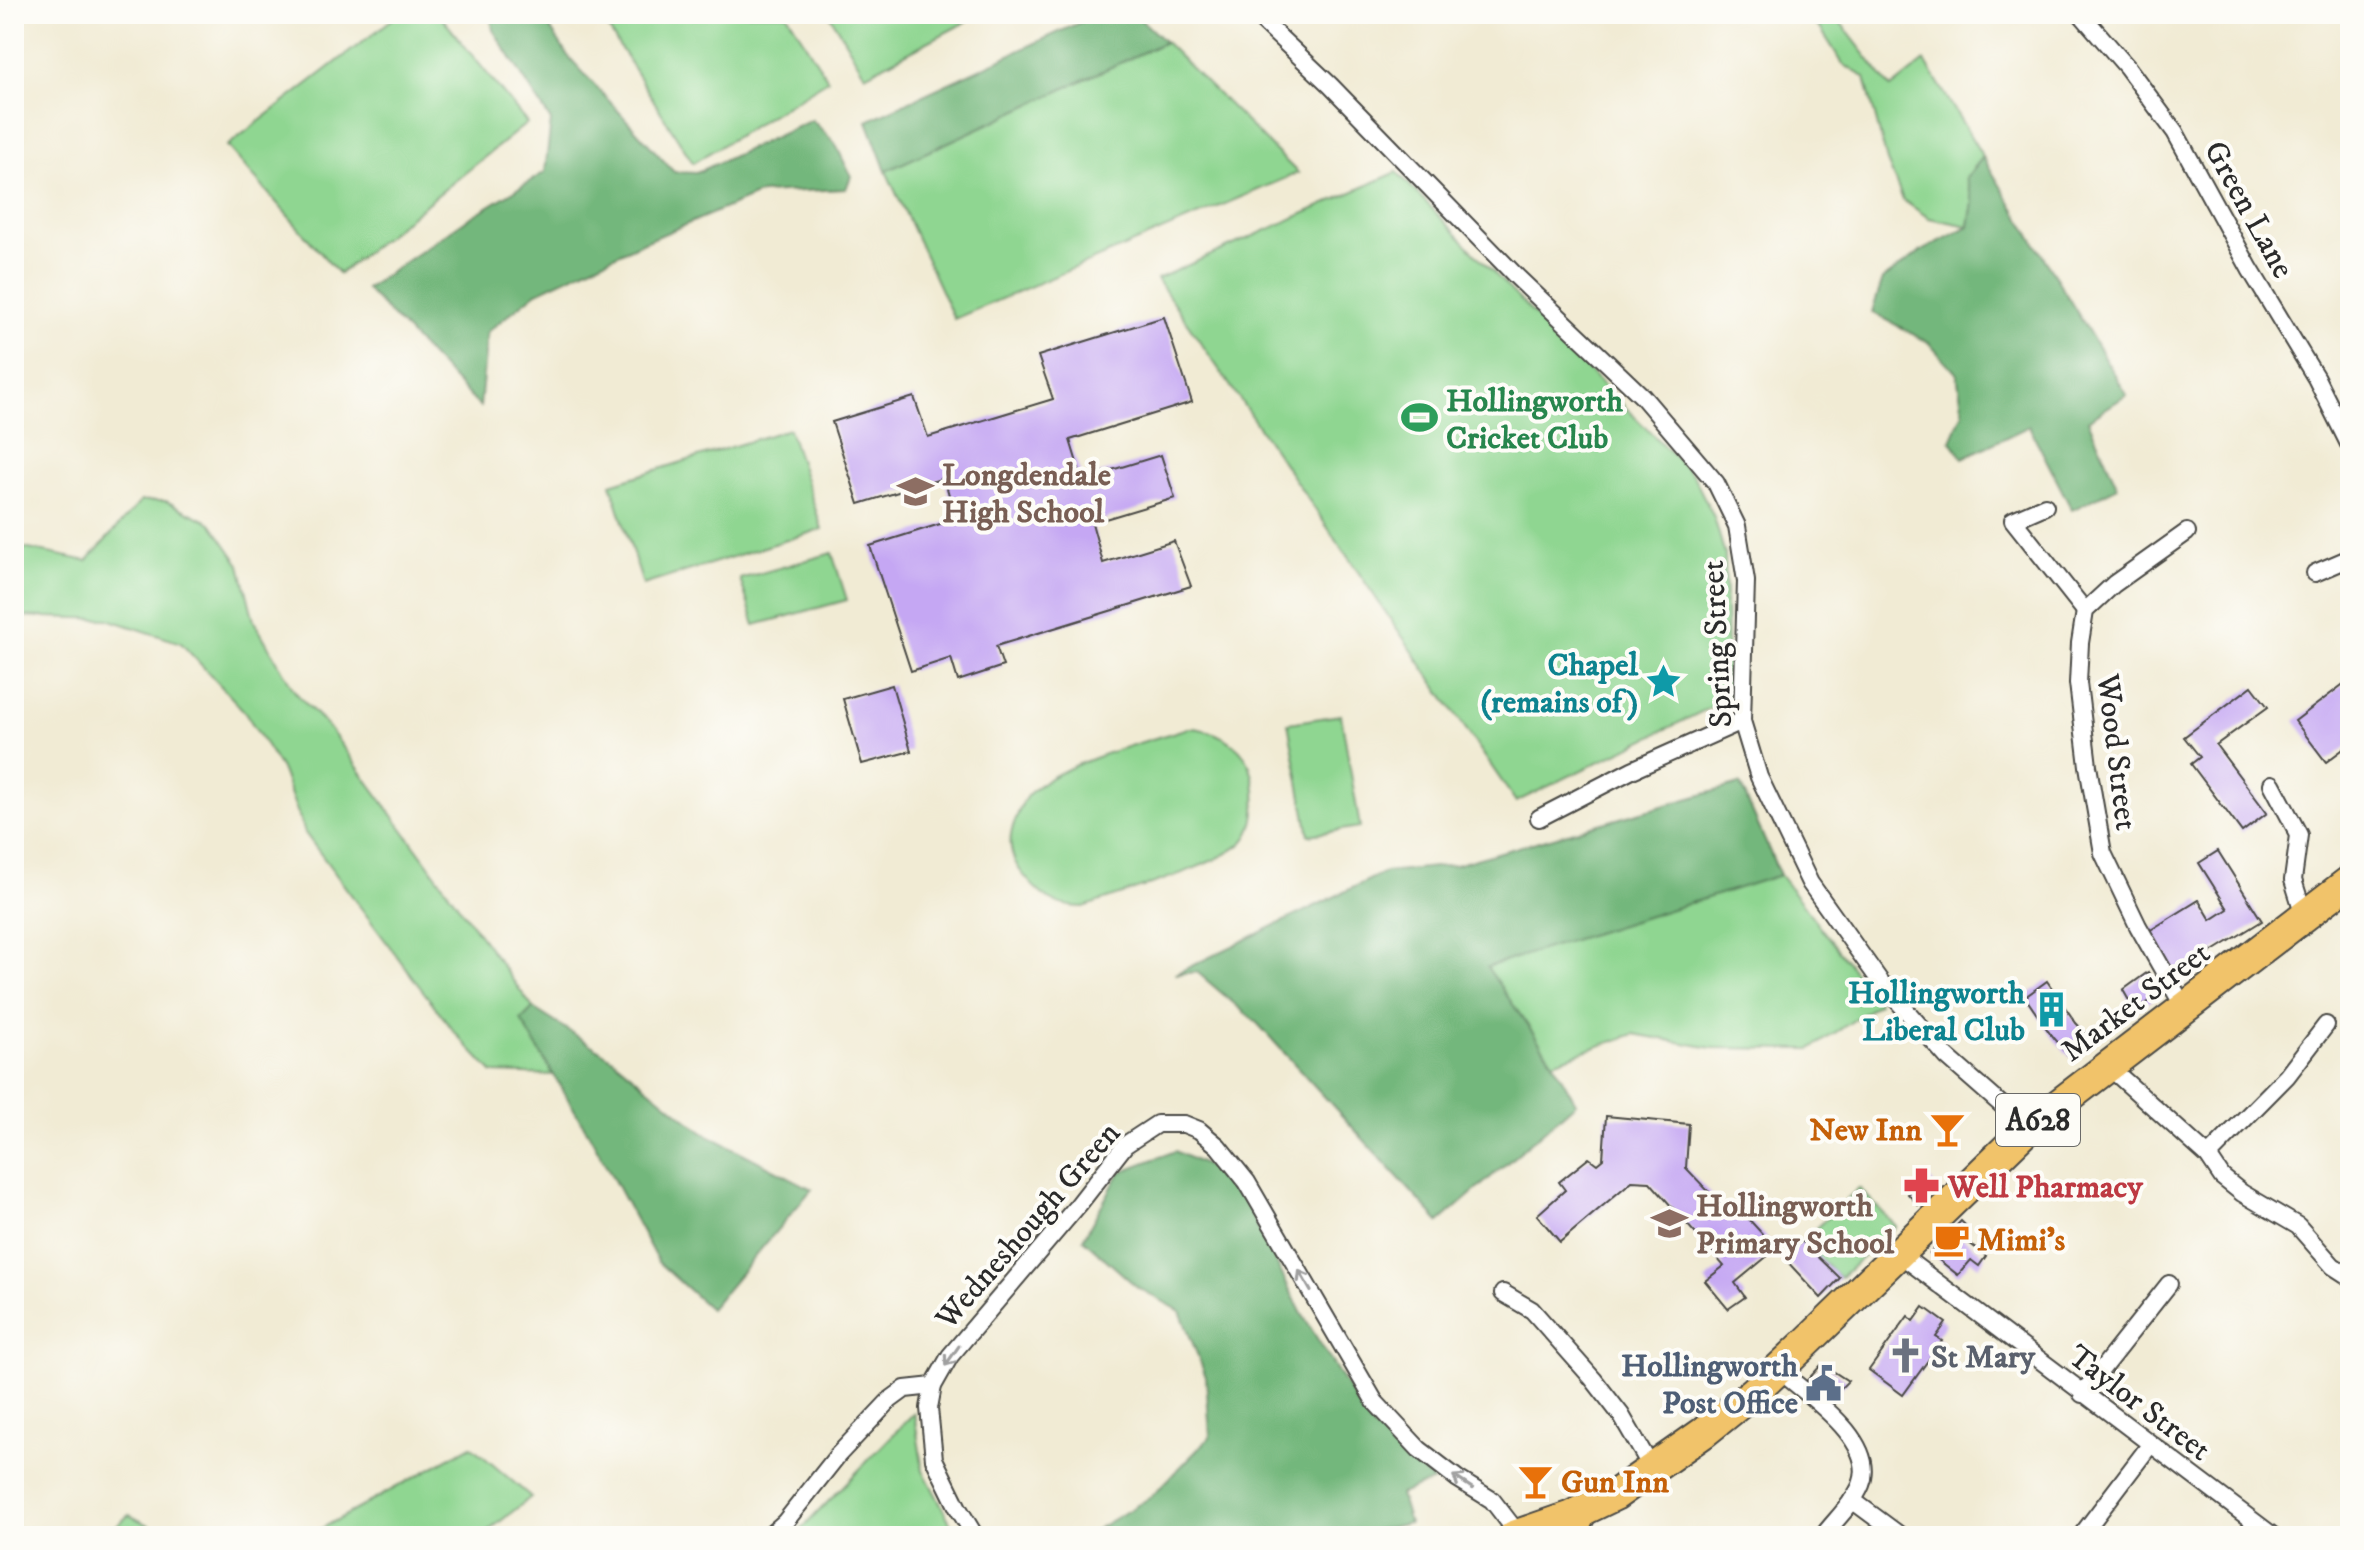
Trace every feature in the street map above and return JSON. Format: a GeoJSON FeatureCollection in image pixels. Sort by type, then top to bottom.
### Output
{"type":"FeatureCollection","features":[{"type":"Feature","properties":{"kind":"highway","name":"Market Street"},"geometry":{"type":"LineString","coordinates":[[1517,1536],[1578,1523],[1733,1408],[1778,1369],[2028,1128],[2350,881]]}},
{"type":"Feature","properties":{"kind":"street","name":"Spring Street"},"geometry":{"type":"LineString","coordinates":[[1255,14],[1330,85],[1507,267],[1642,396],[1716,483],[1737,526],[1746,581],[1742,721],[1759,777],[1810,883],[1880,981],[1937,1046],[2028,1128]]}},
{"type":"Feature","properties":{"kind":"street","name":"Green Lane"},"geometry":{"type":"LineString","coordinates":[[2081,14],[2127,67],[2175,132],[2250,269],[2316,378],[2350,446]]}},
{"type":"Feature","properties":{"kind":"street"},"geometry":{"type":"LineString","coordinates":[[2045,506],[2013,520],[2085,611],[2114,584],[2187,532]]}},
{"type":"Feature","properties":{"kind":"street"},"geometry":{"type":"LineString","coordinates":[[2315,573],[2350,558]]}},
{"type":"Feature","properties":{"kind":"street","name":"Wood Street"},"geometry":{"type":"LineString","coordinates":[[2085,611],[2078,683],[2103,853],[2138,926],[2185,1009]]}},
{"type":"Feature","properties":{"kind":"street"},"geometry":{"type":"LineString","coordinates":[[1539,818],[1632,770],[1742,721]]}},
{"type":"Feature","properties":{"kind":"street"},"geometry":{"type":"LineString","coordinates":[[2272,784],[2299,835],[2293,880],[2304,915]]}},
{"type":"Feature","properties":{"kind":"street"},"geometry":{"type":"LineString","coordinates":[[2208,1156],[2287,1076],[2326,1025]]}},
{"type":"Feature","properties":{"kind":"street"},"geometry":{"type":"LineString","coordinates":[[2107,1065],[2208,1156],[2222,1177],[2242,1193],[2298,1226],[2333,1266],[2350,1277]]}},
{"type":"Feature","properties":{"kind":"street","name":"Wedneshough Green"},"geometry":{"type":"LineString","coordinates":[[975,1536],[934,1459],[929,1408],[933,1386],[950,1356],[1125,1145],[1157,1124],[1184,1124],[1199,1130],[1218,1146],[1247,1182],[1375,1402],[1419,1449],[1492,1500],[1517,1536]]}},
{"type":"Feature","properties":{"kind":"street","name":"Taylor Street"},"geometry":{"type":"LineString","coordinates":[[1898,1253],[2273,1536]]}},
{"type":"Feature","properties":{"kind":"street"},"geometry":{"type":"LineString","coordinates":[[2082,1394],[2169,1284]]}},
{"type":"Feature","properties":{"kind":"street"},"geometry":{"type":"LineString","coordinates":[[1503,1293],[1532,1310],[1593,1379],[1621,1415],[1653,1470]]}},
{"type":"Feature","properties":{"kind":"street"},"geometry":{"type":"LineString","coordinates":[[1778,1369],[1846,1427],[1862,1457],[1862,1483],[1823,1536]]}},
{"type":"Feature","properties":{"kind":"street"},"geometry":{"type":"LineString","coordinates":[[769,1536],[785,1522],[838,1455],[890,1400],[905,1389],[933,1386]]}},
{"type":"Feature","properties":{"kind":"street"},"geometry":{"type":"LineString","coordinates":[[2081,1536],[2150,1445]]}},
{"type":"Feature","properties":{"kind":"street"},"geometry":{"type":"LineString","coordinates":[[1852,1500],[1898,1534]]}},
{"type":"Feature","properties":{"kind":"green space"},"geometry":{"type":"Polygon","coordinates":[[[399,14],[439,14],[527,123],[339,274],[227,146],[399,14]]]}},
{"type":"Feature","properties":{"kind":"green space"},"geometry":{"type":"Polygon","coordinates":[[[490,14],[541,14],[568,56],[674,172],[696,173],[812,120],[835,143],[851,176],[846,189],[761,193],[635,246],[537,292],[487,332],[480,407],[366,289],[466,220],[545,172],[551,121],[493,30],[490,14]]]}},
{"type":"Feature","properties":{"kind":"green space"},"geometry":{"type":"Polygon","coordinates":[[[599,14],[787,14],[828,80],[693,163],[599,14]]]}},
{"type":"Feature","properties":{"kind":"green space"},"geometry":{"type":"Polygon","coordinates":[[[829,14],[981,14],[865,75],[829,14]]]}},
{"type":"Feature","properties":{"kind":"green space"},"geometry":{"type":"Polygon","coordinates":[[[1098,14],[1135,14],[1165,42],[886,171],[867,121],[1098,14]]]}},
{"type":"Feature","properties":{"kind":"green space"},"geometry":{"type":"Polygon","coordinates":[[[1800,14],[1834,14],[1891,88],[1925,61],[1983,157],[1966,178],[1973,202],[1969,226],[1929,218],[1903,200],[1887,161],[1865,78],[1843,64],[1820,28],[1800,14]]]}},
{"type":"Feature","properties":{"kind":"green space"},"geometry":{"type":"Polygon","coordinates":[[[1165,42],[1298,173],[954,319],[886,171],[1165,42]]]}},
{"type":"Feature","properties":{"kind":"green space"},"geometry":{"type":"Polygon","coordinates":[[[1983,157],[2127,395],[2088,420],[2118,487],[2072,510],[2029,426],[1963,458],[1951,441],[1963,412],[1957,374],[1928,342],[1872,312],[1883,279],[1923,250],[1969,226],[1973,202],[1966,178],[1983,157]]]}},
{"type":"Feature","properties":{"kind":"green space"},"geometry":{"type":"Polygon","coordinates":[[[1397,172],[1693,475],[1714,517],[1725,555],[1728,699],[1516,802],[1157,279],[1397,172]]]}},
{"type":"Feature","properties":{"kind":"green space"},"geometry":{"type":"Polygon","coordinates":[[[789,429],[822,529],[643,585],[611,484],[789,429]]]}},
{"type":"Feature","properties":{"kind":"green space"},"geometry":{"type":"Polygon","coordinates":[[[141,501],[166,501],[211,523],[240,565],[254,621],[295,692],[329,728],[533,1008],[522,1020],[553,1075],[493,1073],[458,1036],[305,833],[282,771],[245,712],[181,643],[108,619],[14,616],[14,546],[87,561],[141,501]]]}},
{"type":"Feature","properties":{"kind":"green space"},"geometry":{"type":"Polygon","coordinates":[[[832,553],[847,600],[755,625],[740,579],[832,553]]]}},
{"type":"Feature","properties":{"kind":"green space"},"geometry":{"type":"Polygon","coordinates":[[[1341,715],[1360,827],[1309,835],[1288,723],[1341,715]]]}},
{"type":"Feature","properties":{"kind":"green space"},"geometry":{"type":"Polygon","coordinates":[[[1188,728],[1224,738],[1239,749],[1249,764],[1256,803],[1253,824],[1244,841],[1233,850],[1194,869],[1084,907],[1056,903],[1035,888],[1018,867],[1011,848],[1013,828],[1027,797],[1043,783],[1081,763],[1188,728]]]}},
{"type":"Feature","properties":{"kind":"green space"},"geometry":{"type":"Polygon","coordinates":[[[1740,784],[1780,875],[1487,967],[1553,1062],[1576,1103],[1439,1222],[1258,1024],[1197,972],[1175,974],[1385,872],[1455,865],[1740,784]]]}},
{"type":"Feature","properties":{"kind":"green space"},"geometry":{"type":"Polygon","coordinates":[[[1780,875],[1879,1003],[1811,1049],[1712,1048],[1634,1034],[1553,1062],[1486,967],[1780,875]]]}},
{"type":"Feature","properties":{"kind":"green space"},"geometry":{"type":"Polygon","coordinates":[[[533,1008],[613,1059],[702,1132],[812,1189],[710,1309],[658,1262],[593,1141],[521,1020],[533,1008]]]}},
{"type":"Feature","properties":{"kind":"green space"},"geometry":{"type":"Polygon","coordinates":[[[1175,1151],[1234,1179],[1302,1314],[1370,1424],[1434,1481],[1400,1494],[1409,1523],[1350,1536],[1085,1536],[1151,1497],[1210,1437],[1206,1377],[1180,1311],[1137,1287],[1083,1239],[1120,1172],[1175,1151]]]}},
{"type":"Feature","properties":{"kind":"green space"},"geometry":{"type":"Polygon","coordinates":[[[1859,1188],[1896,1226],[1840,1278],[1802,1241],[1859,1188]]]}},
{"type":"Feature","properties":{"kind":"green space"},"geometry":{"type":"Polygon","coordinates":[[[914,1413],[923,1470],[957,1536],[795,1536],[914,1413]]]}},
{"type":"Feature","properties":{"kind":"green space"},"geometry":{"type":"Polygon","coordinates":[[[471,1446],[531,1497],[482,1536],[308,1536],[471,1446]]]}},
{"type":"Feature","properties":{"kind":"green space"},"geometry":{"type":"Polygon","coordinates":[[[129,1515],[171,1536],[104,1536],[129,1515]]]}},
{"type":"Feature","properties":{"kind":"building"},"geometry":{"type":"Polygon","coordinates":[[[1164,317],[1192,402],[1070,440],[1082,479],[1161,455],[1175,498],[1092,523],[1103,563],[1174,541],[1191,586],[996,646],[1003,666],[958,681],[951,658],[911,671],[870,546],[956,519],[944,478],[859,504],[832,422],[914,397],[928,437],[1053,399],[1038,356],[1164,317]]]}},
{"type":"Feature","properties":{"kind":"building"},"geometry":{"type":"Polygon","coordinates":[[[2350,679],[2350,744],[2326,762],[2295,721],[2350,679]]]}},
{"type":"Feature","properties":{"kind":"building"},"geometry":{"type":"Polygon","coordinates":[[[892,685],[911,751],[862,764],[843,699],[892,685]]]}},
{"type":"Feature","properties":{"kind":"building"},"geometry":{"type":"Polygon","coordinates":[[[2252,686],[2268,707],[2216,745],[2267,813],[2242,832],[2191,764],[2200,757],[2184,737],[2252,686]]]}},
{"type":"Feature","properties":{"kind":"building"},"geometry":{"type":"Polygon","coordinates":[[[2218,851],[2262,921],[2176,974],[2149,931],[2199,900],[2211,920],[2228,909],[2199,863],[2218,851]]]}},
{"type":"Feature","properties":{"kind":"building"},"geometry":{"type":"Polygon","coordinates":[[[2148,972],[2160,994],[2135,1011],[2123,990],[2148,972]]]}},
{"type":"Feature","properties":{"kind":"building","name":"Hollingworth Liberal Club"},"geometry":{"type":"Polygon","coordinates":[[[2047,981],[2076,1023],[2093,1041],[2070,1057],[2025,997],[2047,981]]]}},
{"type":"Feature","properties":{"kind":"building"},"geometry":{"type":"Polygon","coordinates":[[[1606,1116],[1689,1124],[1686,1168],[1727,1211],[1736,1205],[1776,1249],[1735,1283],[1745,1297],[1728,1309],[1705,1281],[1724,1266],[1650,1182],[1632,1181],[1560,1242],[1537,1215],[1565,1190],[1559,1182],[1589,1158],[1597,1164],[1603,1159],[1606,1116]]]}},
{"type":"Feature","properties":{"kind":"building","name":"Well Pharmacy"},"geometry":{"type":"Polygon","coordinates":[[[1925,1174],[1934,1183],[1924,1190],[1929,1196],[1918,1205],[1908,1194],[1925,1174]]]}},
{"type":"Feature","properties":{"kind":"building"},"geometry":{"type":"Polygon","coordinates":[[[1961,1221],[1969,1229],[1960,1236],[1986,1256],[1979,1266],[1971,1260],[1958,1275],[1930,1253],[1961,1221]]]}},
{"type":"Feature","properties":{"kind":"building"},"geometry":{"type":"Polygon","coordinates":[[[1802,1241],[1840,1278],[1821,1298],[1784,1258],[1802,1241]]]}},
{"type":"Feature","properties":{"kind":"building","name":"St Mary"},"geometry":{"type":"Polygon","coordinates":[[[1924,1307],[1946,1323],[1936,1337],[1942,1341],[1903,1395],[1869,1370],[1908,1316],[1914,1321],[1924,1307]]]}},
{"type":"Feature","properties":{"kind":"building"},"geometry":{"type":"Polygon","coordinates":[[[1822,1364],[1848,1381],[1824,1405],[1802,1386],[1822,1364]]]}},
{"type":"Feature","properties":{"kind":"place","name":"Hollingworth Cricket Club"},"geometry":{"type":"Point","coordinates":[1420,418]}},
{"type":"Feature","properties":{"kind":"place","name":"Longdendale High School"},"geometry":{"type":"Point","coordinates":[916,492]}},
{"type":"Feature","properties":{"kind":"place","name":"Chapel (remains of)"},"geometry":{"type":"Point","coordinates":[1664,682]}},
{"type":"Feature","properties":{"kind":"place","name":"Hollingworth Liberal Club"},"geometry":{"type":"Point","coordinates":[2051,1010]}},
{"type":"Feature","properties":{"kind":"place","name":"New Inn"},"geometry":{"type":"Point","coordinates":[1948,1129]}},
{"type":"Feature","properties":{"kind":"place","name":"Well Pharmacy"},"geometry":{"type":"Point","coordinates":[1922,1186]}},
{"type":"Feature","properties":{"kind":"place","name":"Hollingworth Primary School"},"geometry":{"type":"Point","coordinates":[1670,1223]}},
{"type":"Feature","properties":{"kind":"place","name":"Mimi's"},"geometry":{"type":"Point","coordinates":[1951,1239]}},
{"type":"Feature","properties":{"kind":"place","name":"St Mary"},"geometry":{"type":"Point","coordinates":[1905,1356]}},
{"type":"Feature","properties":{"kind":"place","name":"Hollingworth Post Office"},"geometry":{"type":"Point","coordinates":[1824,1383]}},
{"type":"Feature","properties":{"kind":"place","name":"Gun Inn"},"geometry":{"type":"Point","coordinates":[1535,1481]}}]}
